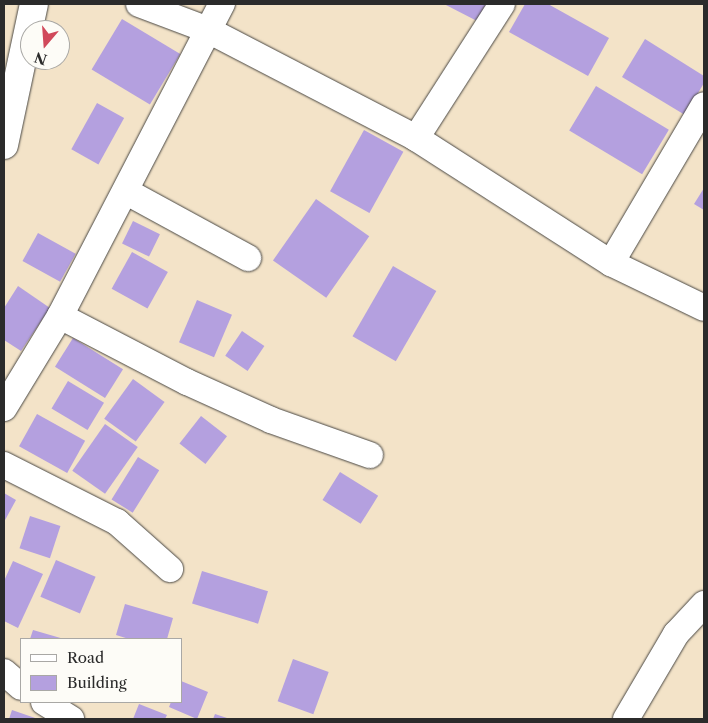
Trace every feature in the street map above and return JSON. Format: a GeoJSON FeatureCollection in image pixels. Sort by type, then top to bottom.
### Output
{"type":"FeatureCollection","features":[{"type":"Feature","properties":{"kind":"street"},"geometry":{"type":"LineString","coordinates":[[4,145],[34,4]]}},
{"type":"Feature","properties":{"kind":"street"},"geometry":{"type":"LineString","coordinates":[[139,4],[208,30],[416,138],[611,263],[704,308]]}},
{"type":"Feature","properties":{"kind":"street"},"geometry":{"type":"LineString","coordinates":[[4,408],[60,316],[127,192],[222,4]]}},
{"type":"Feature","properties":{"kind":"street"},"geometry":{"type":"LineString","coordinates":[[416,138],[502,4]]}},
{"type":"Feature","properties":{"kind":"street"},"geometry":{"type":"LineString","coordinates":[[611,263],[704,105]]}},
{"type":"Feature","properties":{"kind":"street"},"geometry":{"type":"LineString","coordinates":[[127,192],[248,258]]}},
{"type":"Feature","properties":{"kind":"street"},"geometry":{"type":"LineString","coordinates":[[60,316],[187,382],[270,420],[370,455]]}},
{"type":"Feature","properties":{"kind":"street"},"geometry":{"type":"LineString","coordinates":[[4,465],[117,522],[170,569]]}},
{"type":"Feature","properties":{"kind":"street"},"geometry":{"type":"LineString","coordinates":[[626,719],[676,634],[704,604]]}},
{"type":"Feature","properties":{"kind":"street"},"geometry":{"type":"LineString","coordinates":[[4,672],[20,686]]}},
{"type":"Feature","properties":{"kind":"street"},"geometry":{"type":"LineString","coordinates":[[46,703],[71,719]]}},
{"type":"Feature","properties":{"kind":"building"},"geometry":{"type":"Polygon","coordinates":[[[444,4],[486,4],[477,21],[444,4]]]}},
{"type":"Feature","properties":{"kind":"building"},"geometry":{"type":"Polygon","coordinates":[[[525,4],[548,4],[609,38],[588,76],[509,32],[525,4]]]}},
{"type":"Feature","properties":{"kind":"building"},"geometry":{"type":"Polygon","coordinates":[[[122,19],[180,54],[150,105],[92,70],[122,19]]]}},
{"type":"Feature","properties":{"kind":"building"},"geometry":{"type":"Polygon","coordinates":[[[645,39],[704,76],[704,83],[685,115],[622,77],[645,39]]]}},
{"type":"Feature","properties":{"kind":"building"},"geometry":{"type":"Polygon","coordinates":[[[596,86],[669,130],[642,174],[569,131],[596,86]]]}},
{"type":"Feature","properties":{"kind":"building"},"geometry":{"type":"Polygon","coordinates":[[[97,103],[124,118],[98,164],[71,149],[97,103]]]}},
{"type":"Feature","properties":{"kind":"building"},"geometry":{"type":"Polygon","coordinates":[[[364,130],[403,152],[369,213],[330,191],[364,130]]]}},
{"type":"Feature","properties":{"kind":"building"},"geometry":{"type":"Polygon","coordinates":[[[704,188],[704,210],[694,204],[704,188]]]}},
{"type":"Feature","properties":{"kind":"building"},"geometry":{"type":"Polygon","coordinates":[[[316,199],[369,236],[326,298],[273,260],[316,199]]]}},
{"type":"Feature","properties":{"kind":"building"},"geometry":{"type":"Polygon","coordinates":[[[133,221],[160,234],[149,257],[122,243],[133,221]]]}},
{"type":"Feature","properties":{"kind":"building"},"geometry":{"type":"Polygon","coordinates":[[[38,233],[76,254],[60,282],[22,261],[38,233]]]}},
{"type":"Feature","properties":{"kind":"building"},"geometry":{"type":"Polygon","coordinates":[[[132,252],[168,272],[147,309],[112,289],[132,252]]]}},
{"type":"Feature","properties":{"kind":"building"},"geometry":{"type":"Polygon","coordinates":[[[393,266],[436,291],[396,361],[352,336],[393,266]]]}},
{"type":"Feature","properties":{"kind":"building"},"geometry":{"type":"Polygon","coordinates":[[[18,286],[50,308],[21,351],[4,340],[4,308],[18,286]]]}},
{"type":"Feature","properties":{"kind":"building"},"geometry":{"type":"Polygon","coordinates":[[[197,300],[232,315],[214,357],[179,342],[197,300]]]}},
{"type":"Feature","properties":{"kind":"building"},"geometry":{"type":"Polygon","coordinates":[[[242,331],[264,346],[248,371],[225,356],[242,331]]]}},
{"type":"Feature","properties":{"kind":"building"},"geometry":{"type":"Polygon","coordinates":[[[73,338],[123,369],[105,398],[55,367],[73,338]]]}},
{"type":"Feature","properties":{"kind":"building"},"geometry":{"type":"Polygon","coordinates":[[[133,379],[165,402],[136,442],[104,419],[133,379]]]}},
{"type":"Feature","properties":{"kind":"building"},"geometry":{"type":"Polygon","coordinates":[[[68,381],[104,403],[88,430],[52,408],[68,381]]]}},
{"type":"Feature","properties":{"kind":"building"},"geometry":{"type":"Polygon","coordinates":[[[37,414],[85,441],[67,473],[19,446],[37,414]]]}},
{"type":"Feature","properties":{"kind":"building"},"geometry":{"type":"Polygon","coordinates":[[[201,416],[227,436],[205,464],[179,444],[201,416]]]}},
{"type":"Feature","properties":{"kind":"building"},"geometry":{"type":"Polygon","coordinates":[[[105,424],[138,447],[105,494],[72,471],[105,424]]]}},
{"type":"Feature","properties":{"kind":"building"},"geometry":{"type":"Polygon","coordinates":[[[138,457],[159,470],[133,513],[112,499],[138,457]]]}},
{"type":"Feature","properties":{"kind":"building"},"geometry":{"type":"Polygon","coordinates":[[[340,472],[378,496],[361,524],[323,500],[340,472]]]}},
{"type":"Feature","properties":{"kind":"building"},"geometry":{"type":"Polygon","coordinates":[[[4,493],[16,500],[4,522],[4,493]]]}},
{"type":"Feature","properties":{"kind":"building"},"geometry":{"type":"Polygon","coordinates":[[[30,516],[60,526],[50,558],[19,548],[30,516]]]}},
{"type":"Feature","properties":{"kind":"building"},"geometry":{"type":"Polygon","coordinates":[[[56,560],[96,577],[80,614],[40,597],[56,560]]]}},
{"type":"Feature","properties":{"kind":"building"},"geometry":{"type":"Polygon","coordinates":[[[13,561],[43,574],[18,628],[4,621],[4,581],[13,561]]]}},
{"type":"Feature","properties":{"kind":"building"},"geometry":{"type":"Polygon","coordinates":[[[202,571],[268,591],[258,624],[192,604],[202,571]]]}},
{"type":"Feature","properties":{"kind":"building"},"geometry":{"type":"Polygon","coordinates":[[[125,604],[173,618],[167,638],[126,638],[116,635],[125,604]]]}},
{"type":"Feature","properties":{"kind":"building"},"geometry":{"type":"Polygon","coordinates":[[[33,630],[61,638],[30,638],[33,630]]]}},
{"type":"Feature","properties":{"kind":"building"},"geometry":{"type":"Polygon","coordinates":[[[293,659],[329,672],[313,714],[278,701],[293,659]]]}},
{"type":"Feature","properties":{"kind":"building"},"geometry":{"type":"Polygon","coordinates":[[[182,681],[208,692],[197,719],[169,707],[171,703],[182,703],[182,681]]]}},
{"type":"Feature","properties":{"kind":"building"},"geometry":{"type":"Polygon","coordinates":[[[139,704],[167,715],[165,719],[133,719],[139,704]]]}},
{"type":"Feature","properties":{"kind":"building"},"geometry":{"type":"Polygon","coordinates":[[[12,710],[38,719],[9,719],[12,710]]]}},
{"type":"Feature","properties":{"kind":"building"},"geometry":{"type":"Polygon","coordinates":[[[215,714],[230,719],[213,719],[215,714]]]}}]}
